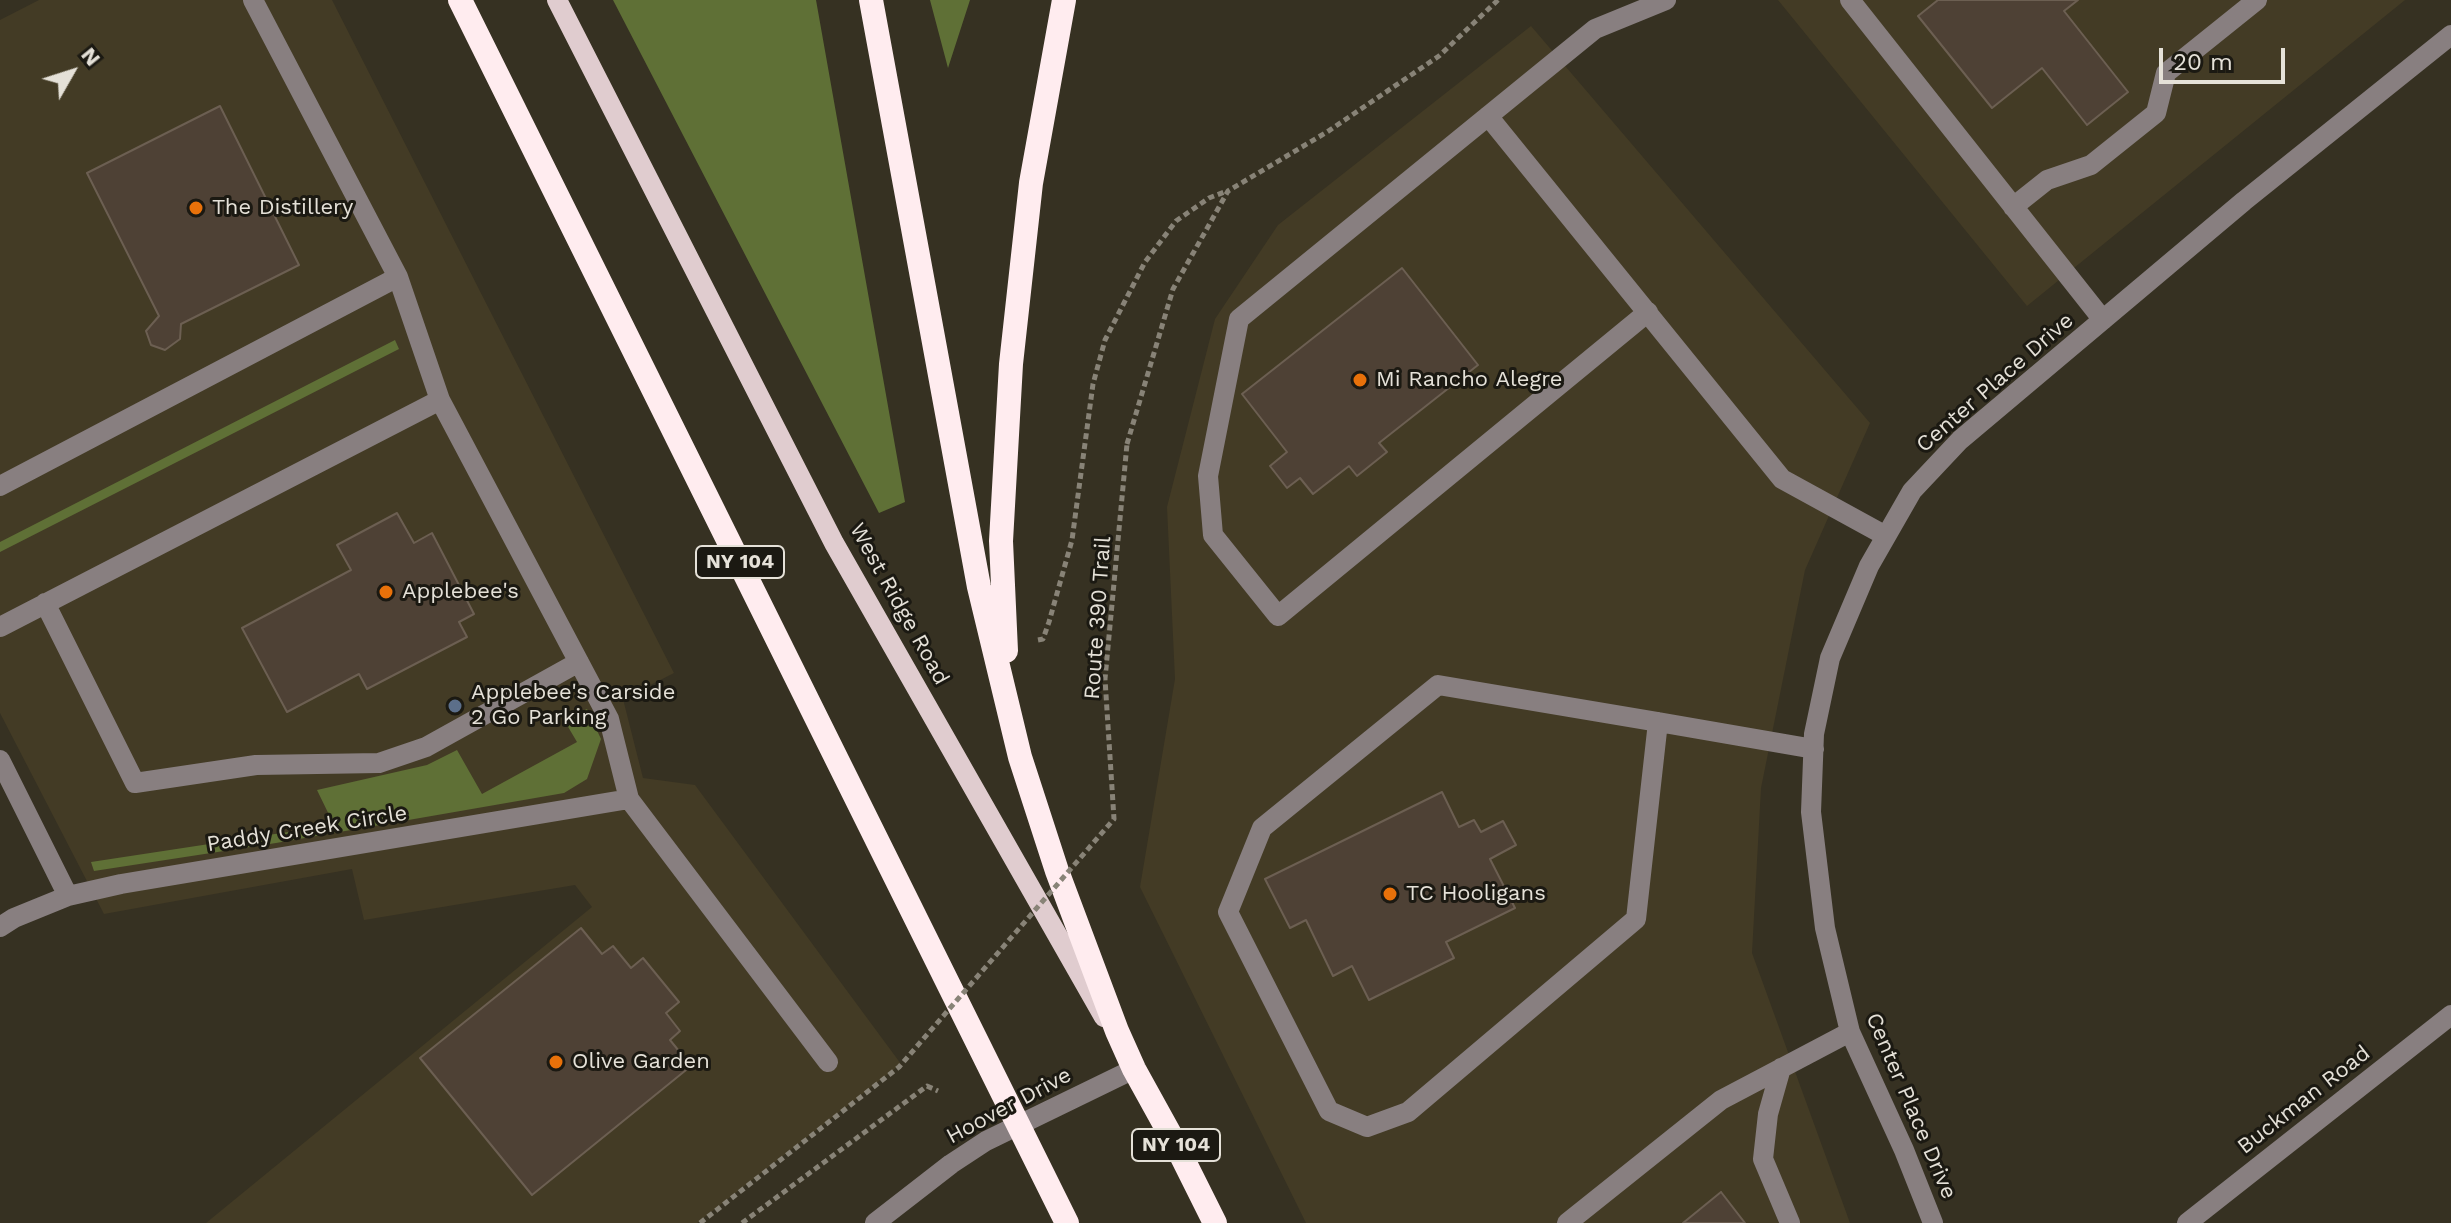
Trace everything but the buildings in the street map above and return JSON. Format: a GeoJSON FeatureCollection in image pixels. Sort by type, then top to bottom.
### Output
{"type":"FeatureCollection","features":[{"type":"Feature","properties":{"kind":"highway","name":"NY 104"},"geometry":{"type":"LineString","coordinates":[[460,0],[563,202],[1067,1223]]}},
{"type":"Feature","properties":{"kind":"highway"},"geometry":{"type":"LineString","coordinates":[[871,0],[979,587],[1020,757],[1066,897],[1134,1069]]}},
{"type":"Feature","properties":{"kind":"highway"},"geometry":{"type":"LineString","coordinates":[[1020,757],[1003,620],[1001,541],[1005,450],[1012,350],[1031,183],[1064,0]]}},
{"type":"Feature","properties":{"kind":"highway","name":"West Ridge Road"},"geometry":{"type":"LineString","coordinates":[[1134,1069],[1215,1223]]}},
{"type":"Feature","properties":{"kind":"main road","name":"West Ridge Road"},"geometry":{"type":"LineString","coordinates":[[557,0],[827,530],[1134,1069]]}},
{"type":"Feature","properties":{"kind":"street"},"geometry":{"type":"LineString","coordinates":[[253,0],[398,277],[440,400],[609,719],[629,799],[828,1062]]}},
{"type":"Feature","properties":{"kind":"street"},"geometry":{"type":"LineString","coordinates":[[1648,312],[1278,616],[1213,535],[1208,476],[1239,319],[1595,29],[1666,0]]}},
{"type":"Feature","properties":{"kind":"street"},"geometry":{"type":"LineString","coordinates":[[1850,0],[2103,320]]}},
{"type":"Feature","properties":{"kind":"street"},"geometry":{"type":"LineString","coordinates":[[2013,207],[2047,180],[2091,165],[2156,113],[2166,73],[2257,0]]}},
{"type":"Feature","properties":{"kind":"street","name":"Center Place Drive"},"geometry":{"type":"LineString","coordinates":[[1933,1223],[1904,1150],[1850,1032],[1825,928],[1811,812],[1814,734],[1830,658],[1869,566],[1912,491],[1960,440],[2244,201],[2451,35]]}},
{"type":"Feature","properties":{"kind":"street"},"geometry":{"type":"LineString","coordinates":[[1488,116],[1782,479],[1886,536]]}},
{"type":"Feature","properties":{"kind":"street"},"geometry":{"type":"LineString","coordinates":[[0,486],[398,277]]}},
{"type":"Feature","properties":{"kind":"street"},"geometry":{"type":"LineString","coordinates":[[0,627],[440,400]]}},
{"type":"Feature","properties":{"kind":"street"},"geometry":{"type":"LineString","coordinates":[[45,603],[135,783],[256,765],[379,763],[426,747],[579,662]]}},
{"type":"Feature","properties":{"kind":"street"},"geometry":{"type":"LineString","coordinates":[[1658,722],[1636,919],[1408,1112],[1367,1127],[1329,1111],[1228,912],[1262,828],[1438,685],[1658,722],[1814,749]]}},
{"type":"Feature","properties":{"kind":"street"},"geometry":{"type":"LineString","coordinates":[[0,760],[68,896]]}},
{"type":"Feature","properties":{"kind":"street","name":"Paddy Creek Circle"},"geometry":{"type":"LineString","coordinates":[[0,927],[68,896],[121,884],[629,799]]}},
{"type":"Feature","properties":{"kind":"street","name":"Buckman Road"},"geometry":{"type":"LineString","coordinates":[[2187,1223],[2451,1015]]}},
{"type":"Feature","properties":{"kind":"street"},"geometry":{"type":"LineString","coordinates":[[1567,1223],[1721,1100],[1850,1032]]}},
{"type":"Feature","properties":{"kind":"street"},"geometry":{"type":"LineString","coordinates":[[1781,1068],[1768,1114],[1763,1159],[1790,1223]]}},
{"type":"Feature","properties":{"kind":"street","name":"Hoover Drive"},"geometry":{"type":"LineString","coordinates":[[875,1223],[956,1160],[1018,1125],[1134,1069]]}},
{"type":"Feature","properties":{"kind":"path","name":"Route 390 Trail"},"geometry":{"type":"LineString","coordinates":[[700,1223],[899,1067],[1114,819],[1105,679],[1127,444],[1173,289],[1228,191],[1327,132],[1439,56],[1498,0]]}},
{"type":"Feature","properties":{"kind":"path"},"geometry":{"type":"LineString","coordinates":[[1043,639],[1072,540],[1093,384],[1105,340],[1145,262],[1176,221],[1209,198],[1228,191]]}},
{"type":"Feature","properties":{"kind":"path"},"geometry":{"type":"LineString","coordinates":[[742,1223],[927,1086],[938,1091]]}},
{"type":"Feature","properties":{"kind":"shaded area"},"geometry":{"type":"Polygon","coordinates":[[[39,0],[332,0],[674,673],[623,699],[643,778],[695,785],[901,1064],[697,1223],[206,1223],[592,907],[575,885],[364,920],[352,869],[104,914],[0,713],[0,20],[39,0]]]}},
{"type":"Feature","properties":{"kind":"shaded area"},"geometry":{"type":"Polygon","coordinates":[[[1778,0],[2405,0],[2027,306],[1778,0]]]}},
{"type":"Feature","properties":{"kind":"shaded area"},"geometry":{"type":"Polygon","coordinates":[[[1531,26],[1870,423],[1805,570],[1761,788],[1752,953],[1850,1223],[1306,1223],[1140,887],[1175,679],[1167,507],[1215,319],[1278,225],[1531,26]]]}},
{"type":"Feature","properties":{"kind":"green space"},"geometry":{"type":"Polygon","coordinates":[[[613,0],[816,0],[905,502],[879,513],[613,0]]]}},
{"type":"Feature","properties":{"kind":"green space"},"geometry":{"type":"Polygon","coordinates":[[[930,0],[970,0],[948,68],[930,0]]]}},
{"type":"Feature","properties":{"kind":"green space"},"geometry":{"type":"Polygon","coordinates":[[[395,340],[399,349],[0,552],[0,542],[395,340]]]}},
{"type":"Feature","properties":{"kind":"green space"},"geometry":{"type":"Polygon","coordinates":[[[587,709],[601,739],[587,779],[564,793],[94,871],[91,862],[334,825],[317,790],[427,765],[457,750],[482,794],[577,742],[564,720],[587,709]]]}},
{"type":"Feature","properties":{"kind":"place","name":"The Distillery"},"geometry":{"type":"Point","coordinates":[196,208]}},
{"type":"Feature","properties":{"kind":"place","name":"Mi Rancho Alegre"},"geometry":{"type":"Point","coordinates":[1360,380]}},
{"type":"Feature","properties":{"kind":"place","name":"Applebee's"},"geometry":{"type":"Point","coordinates":[386,592]}},
{"type":"Feature","properties":{"kind":"place","name":"Applebee's Carside 2 Go Parking"},"geometry":{"type":"Point","coordinates":[455,706]}},
{"type":"Feature","properties":{"kind":"place","name":"TC Hooligans"},"geometry":{"type":"Point","coordinates":[1390,894]}},
{"type":"Feature","properties":{"kind":"place","name":"Olive Garden"},"geometry":{"type":"Point","coordinates":[556,1062]}}]}
